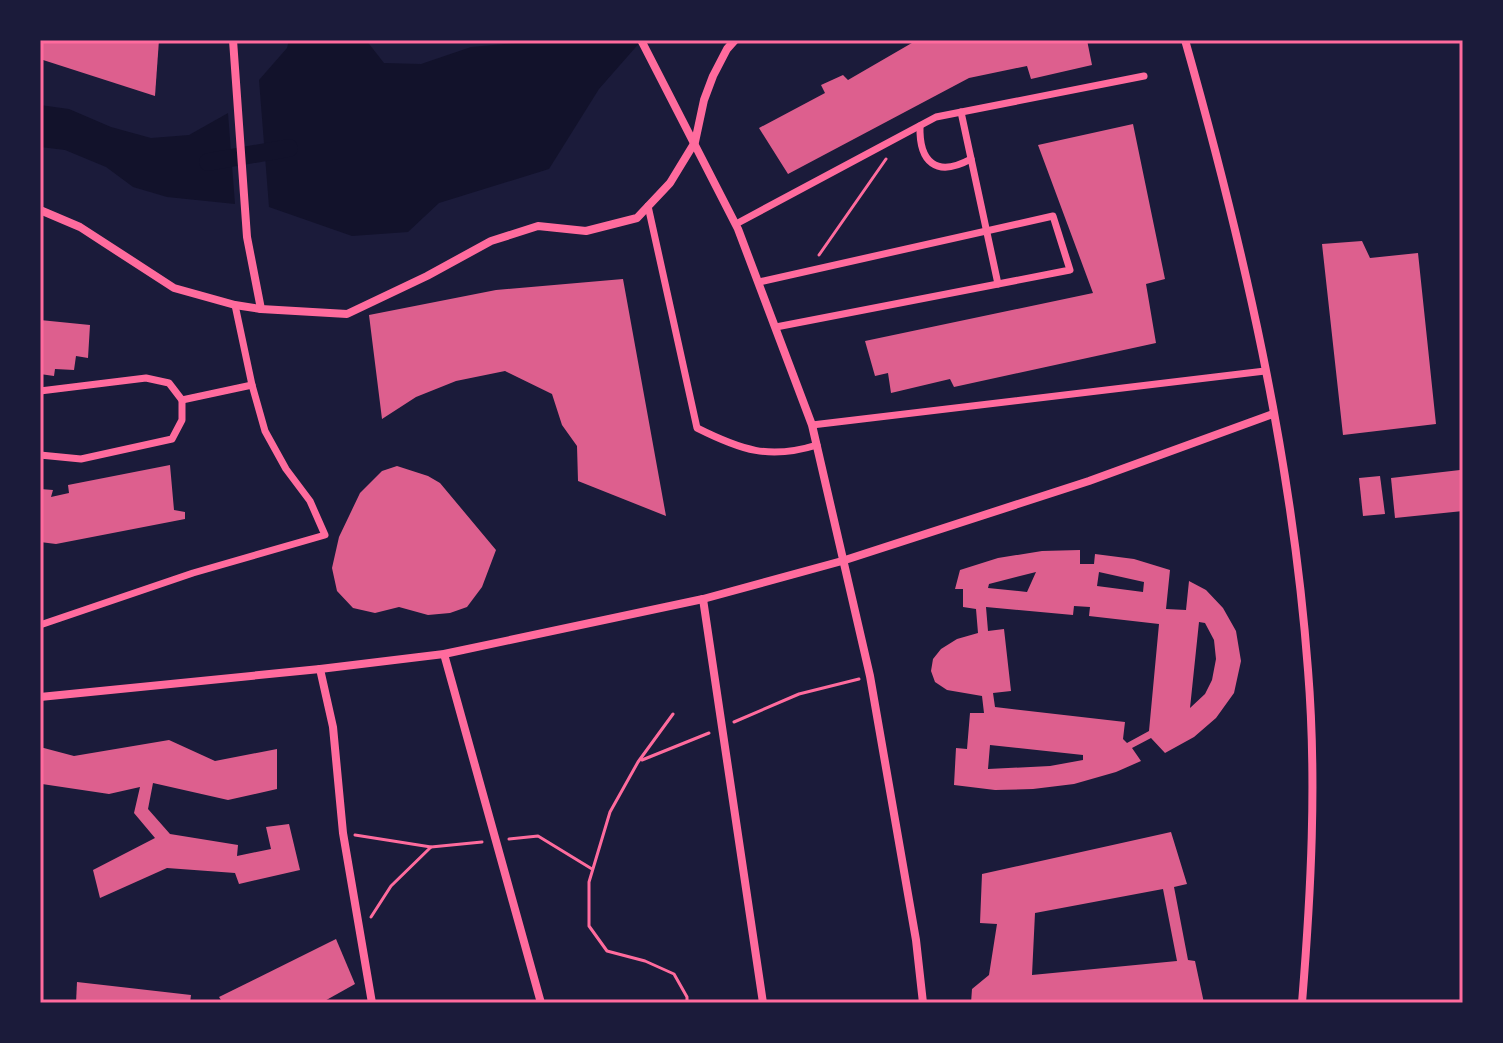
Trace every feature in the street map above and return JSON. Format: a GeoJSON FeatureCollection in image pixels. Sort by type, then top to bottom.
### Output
{"type":"FeatureCollection","features":[{"type":"Feature","properties":{"kind":"street"},"geometry":{"type":"LineString","coordinates":[[233,40],[247,237],[261,309]]}},
{"type":"Feature","properties":{"kind":"street"},"geometry":{"type":"LineString","coordinates":[[40,210],[80,227],[174,288],[261,309],[347,314],[491,241],[538,226],[586,231],[637,218],[670,183],[695,142],[713,76],[735,40]]}},
{"type":"Feature","properties":{"kind":"street"},"geometry":{"type":"LineString","coordinates":[[1185,40],[1209,123],[1251,303],[1293,533],[1308,671],[1313,813],[1302,1003]]}},
{"type":"Feature","properties":{"kind":"street"},"geometry":{"type":"LineString","coordinates":[[643,43],[736,224],[812,425],[870,676],[916,940],[923,1003]]}},
{"type":"Feature","properties":{"kind":"street"},"geometry":{"type":"LineString","coordinates":[[736,224],[936,117],[1144,76]]}},
{"type":"Feature","properties":{"kind":"street"},"geometry":{"type":"LineString","coordinates":[[961,112],[998,284]]}},
{"type":"Feature","properties":{"kind":"street"},"geometry":{"type":"LineString","coordinates":[[920,126],[919,145],[924,158],[939,167],[959,166],[971,159]]}},
{"type":"Feature","properties":{"kind":"street"},"geometry":{"type":"LineString","coordinates":[[648,206],[697,428],[736,448],[791,453],[817,445]]}},
{"type":"Feature","properties":{"kind":"street"},"geometry":{"type":"LineString","coordinates":[[759,282],[1053,216],[1070,270],[776,327]]}},
{"type":"Feature","properties":{"kind":"street"},"geometry":{"type":"LineString","coordinates":[[40,625],[193,573],[325,535],[310,501],[286,469],[265,431],[235,305]]}},
{"type":"Feature","properties":{"kind":"street"},"geometry":{"type":"LineString","coordinates":[[812,425],[1265,371]]}},
{"type":"Feature","properties":{"kind":"street"},"geometry":{"type":"LineString","coordinates":[[40,391],[146,378],[169,383],[182,400],[182,420],[172,439],[81,459],[40,455]]}},
{"type":"Feature","properties":{"kind":"street"},"geometry":{"type":"LineString","coordinates":[[182,400],[252,385]]}},
{"type":"Feature","properties":{"kind":"street"},"geometry":{"type":"LineString","coordinates":[[40,697],[444,654],[703,599],[842,561],[1089,481],[1273,414]]}},
{"type":"Feature","properties":{"kind":"street"},"geometry":{"type":"LineString","coordinates":[[703,599],[763,1003]]}},
{"type":"Feature","properties":{"kind":"street"},"geometry":{"type":"LineString","coordinates":[[444,654],[541,1003]]}},
{"type":"Feature","properties":{"kind":"street"},"geometry":{"type":"LineString","coordinates":[[320,669],[333,727],[343,833],[372,1003]]}},
{"type":"Feature","properties":{"kind":"path"},"geometry":{"type":"LineString","coordinates":[[807,271],[885,160]]}},
{"type":"Feature","properties":{"kind":"path"},"geometry":{"type":"LineString","coordinates":[[638,762],[799,694],[870,676]]}},
{"type":"Feature","properties":{"kind":"path"},"geometry":{"type":"LineString","coordinates":[[673,714],[638,762],[610,812],[589,882],[589,926],[607,951],[645,961],[674,974],[687,997],[687,1003]]}},
{"type":"Feature","properties":{"kind":"path"},"geometry":{"type":"LineString","coordinates":[[343,833],[431,847],[538,836],[593,870]]}},
{"type":"Feature","properties":{"kind":"path"},"geometry":{"type":"LineString","coordinates":[[360,934],[391,886],[431,847]]}},
{"type":"Feature","properties":{"kind":"shaded area"},"geometry":{"type":"Polygon","coordinates":[[[289,40],[366,40],[384,63],[421,64],[471,47],[550,40],[642,40],[599,89],[549,169],[439,203],[408,232],[352,236],[269,207],[259,80],[287,48],[289,40]]]}},
{"type":"Feature","properties":{"kind":"shaded area"},"geometry":{"type":"Polygon","coordinates":[[[40,105],[69,109],[111,127],[151,138],[189,135],[228,113],[235,204],[167,197],[133,187],[106,167],[65,150],[40,147],[40,105]]]}},
{"type":"Feature","properties":{"kind":"building"},"geometry":{"type":"Polygon","coordinates":[[[40,40],[159,40],[155,96],[40,59],[40,40]]]}},
{"type":"Feature","properties":{"kind":"building"},"geometry":{"type":"Polygon","coordinates":[[[917,40],[1087,40],[1092,65],[1031,79],[1027,66],[969,78],[788,174],[759,128],[825,93],[821,85],[843,75],[848,80],[917,40]]]}},
{"type":"Feature","properties":{"kind":"building"},"geometry":{"type":"Polygon","coordinates":[[[1133,124],[1165,279],[1146,284],[1156,343],[954,387],[950,379],[891,393],[888,373],[875,376],[865,341],[1093,293],[1038,145],[1133,124]]]}},
{"type":"Feature","properties":{"kind":"building"},"geometry":{"type":"Polygon","coordinates":[[[1362,241],[1370,258],[1418,253],[1436,424],[1343,435],[1322,244],[1362,241]]]}},
{"type":"Feature","properties":{"kind":"building"},"geometry":{"type":"Polygon","coordinates":[[[623,279],[666,516],[578,481],[577,446],[562,425],[552,394],[505,371],[456,381],[416,397],[382,419],[369,315],[496,290],[623,279]]]}},
{"type":"Feature","properties":{"kind":"building"},"geometry":{"type":"Polygon","coordinates":[[[40,320],[90,325],[88,358],[76,356],[74,370],[55,369],[54,376],[40,374],[40,320]]]}},
{"type":"Feature","properties":{"kind":"building"},"geometry":{"type":"Polygon","coordinates":[[[170,465],[174,510],[185,512],[185,519],[56,544],[40,542],[40,489],[53,490],[51,497],[69,493],[68,485],[170,465]]]}},
{"type":"Feature","properties":{"kind":"building"},"geometry":{"type":"Polygon","coordinates":[[[397,466],[440,483],[496,550],[482,587],[467,607],[450,613],[428,615],[399,607],[375,613],[353,608],[337,591],[332,568],[339,537],[360,493],[382,471],[397,466]]]}},
{"type":"Feature","properties":{"kind":"building"},"geometry":{"type":"Polygon","coordinates":[[[1460,470],[1463,511],[1395,518],[1391,478],[1460,470]]]}},
{"type":"Feature","properties":{"kind":"building"},"geometry":{"type":"Polygon","coordinates":[[[1380,476],[1385,514],[1363,516],[1359,478],[1380,476]]]}},
{"type":"Feature","properties":{"kind":"building"},"geometry":{"type":"Polygon","coordinates":[[[1080,550],[1080,564],[1094,564],[1095,554],[1134,559],[1170,570],[1166,609],[1186,610],[1189,581],[1206,590],[1223,608],[1236,631],[1241,661],[1234,693],[1216,718],[1194,737],[1165,753],[1151,738],[1132,748],[1141,761],[1116,772],[1074,784],[1033,789],[995,790],[954,785],[956,748],[967,749],[970,713],[984,713],[982,696],[947,690],[935,682],[931,671],[933,659],[941,649],[957,639],[978,633],[976,609],[963,607],[963,589],[955,589],[960,570],[998,558],[1042,551],[1080,550]],[[1036,572],[989,584],[988,588],[1027,592],[1036,572]],[[1099,572],[1097,586],[1143,592],[1144,582],[1099,572]],[[1074,606],[1073,615],[986,607],[988,631],[1004,629],[1011,691],[993,693],[995,707],[1125,722],[1123,739],[1127,743],[1149,731],[1159,624],[1089,616],[1090,607],[1074,606]],[[1199,622],[1190,708],[1205,694],[1212,680],[1216,659],[1214,640],[1205,623],[1199,622]],[[990,745],[988,769],[1050,766],[1083,760],[1083,755],[990,745]]]}},
{"type":"Feature","properties":{"kind":"building"},"geometry":{"type":"Polygon","coordinates":[[[169,740],[215,761],[277,749],[277,789],[228,800],[153,783],[148,809],[170,834],[238,845],[237,856],[271,849],[266,827],[289,824],[300,870],[239,884],[235,873],[167,868],[100,898],[93,870],[155,838],[134,813],[140,787],[109,794],[42,784],[40,747],[74,756],[169,740]]]}},
{"type":"Feature","properties":{"kind":"building"},"geometry":{"type":"Polygon","coordinates":[[[1171,832],[1187,884],[1174,887],[1188,960],[1195,961],[1204,1003],[971,1003],[972,989],[989,975],[997,924],[980,923],[982,874],[1171,832]],[[1163,889],[1035,913],[1032,975],[1177,961],[1163,889]]]}},
{"type":"Feature","properties":{"kind":"building"},"geometry":{"type":"Polygon","coordinates":[[[336,939],[355,984],[321,1003],[223,1003],[219,997],[336,939]]]}},
{"type":"Feature","properties":{"kind":"building"},"geometry":{"type":"Polygon","coordinates":[[[77,982],[191,995],[190,1003],[76,1003],[77,982]]]}},
{"type":"Feature","properties":{"kind":"waterway"},"geometry":{"type":"LineString","coordinates":[[208,162],[289,148]]}}]}
